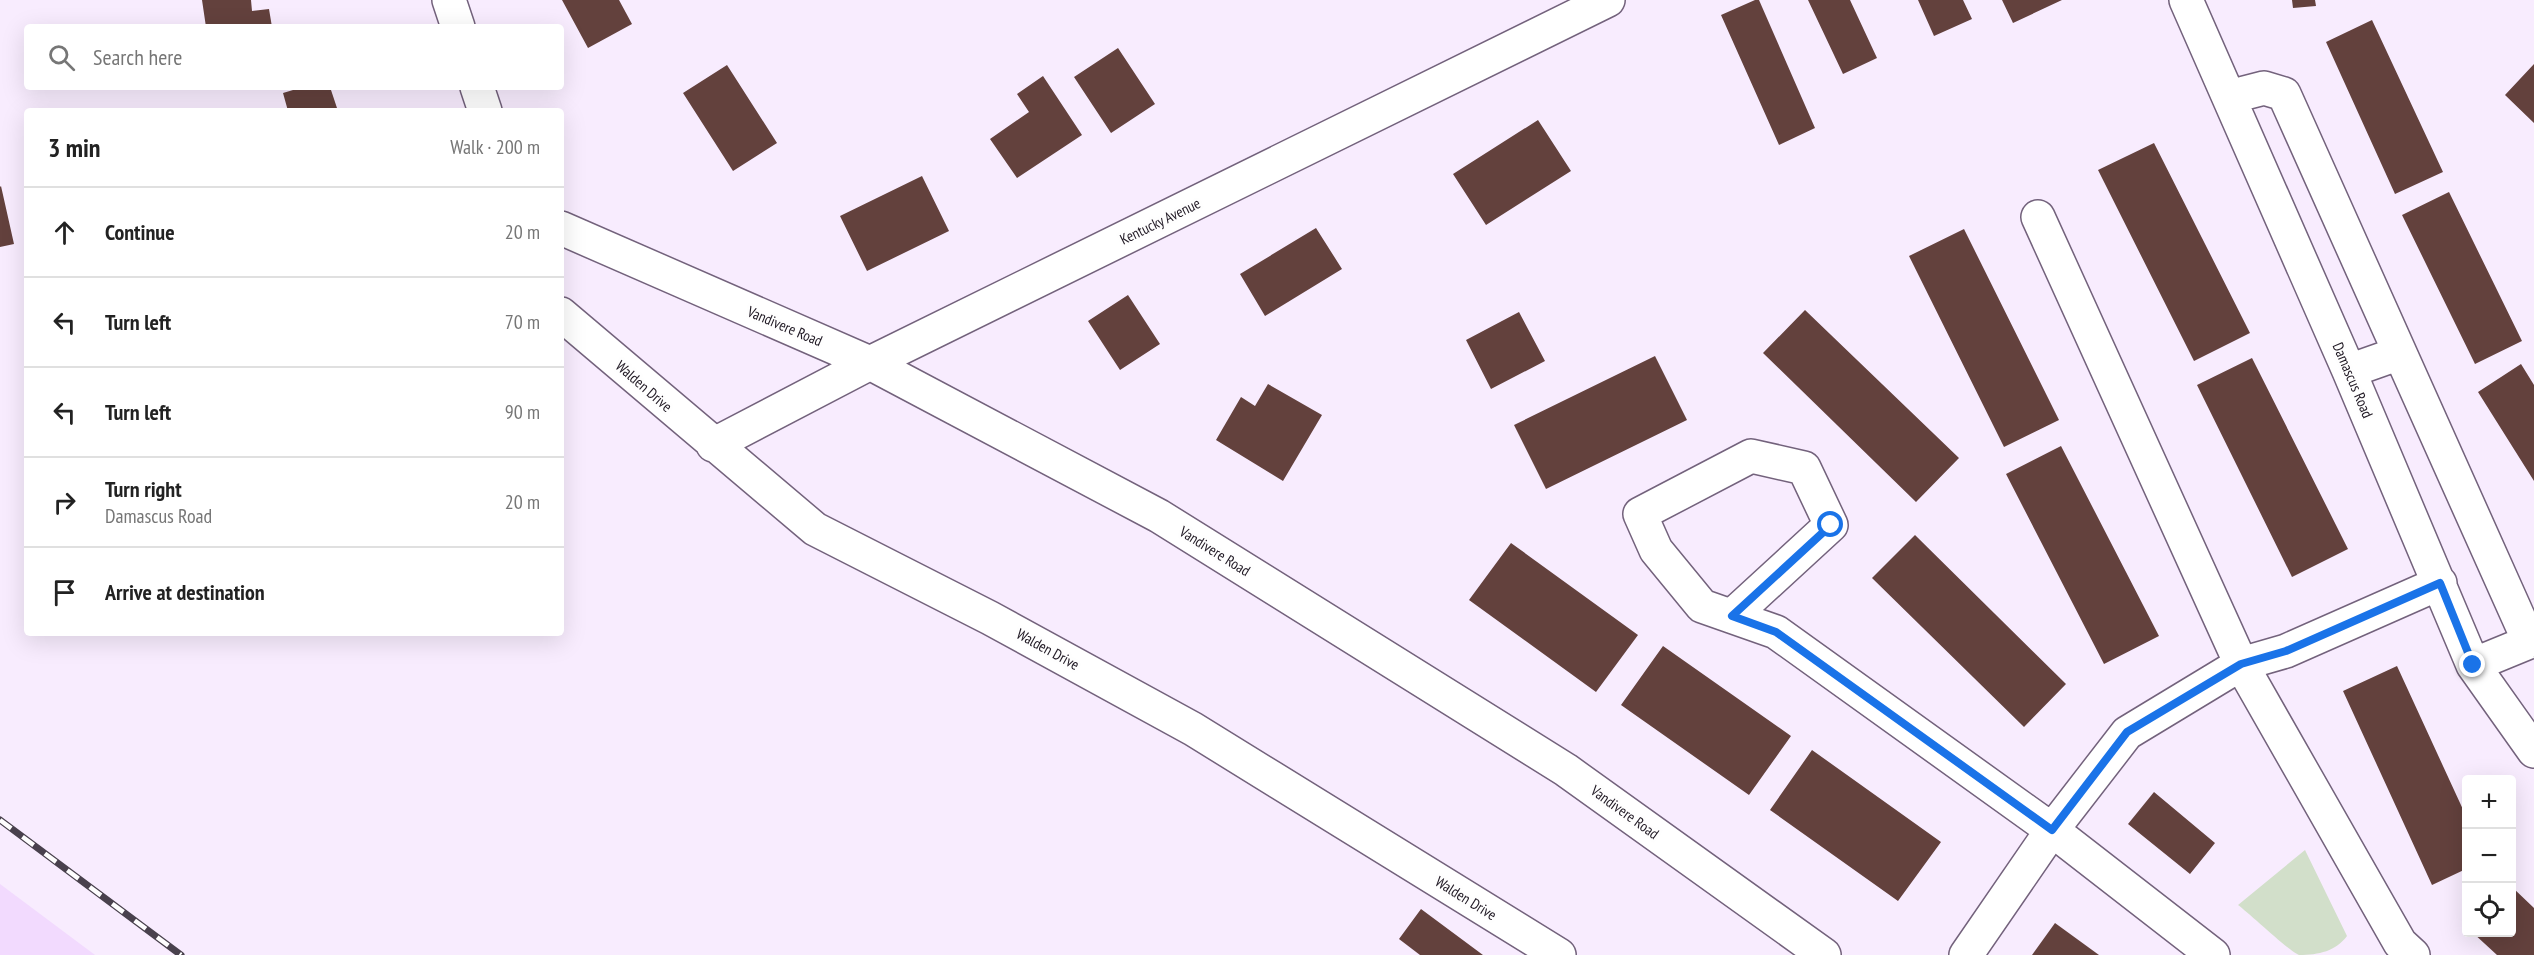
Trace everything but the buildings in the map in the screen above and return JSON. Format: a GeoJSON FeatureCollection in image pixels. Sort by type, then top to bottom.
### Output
{"type":"FeatureCollection","features":[{"type":"Feature","properties":{"kind":"street"},"geometry":{"type":"LineString","coordinates":[[449,0],[457,24]]}},
{"type":"Feature","properties":{"kind":"street","name":"Kentucky Avenue"},"geometry":{"type":"LineString","coordinates":[[713,445],[870,363],[1608,0]]}},
{"type":"Feature","properties":{"kind":"street","name":"Damascus Road"},"geometry":{"type":"LineString","coordinates":[[2186,0],[2349,371],[2473,665],[2534,751]]}},
{"type":"Feature","properties":{"kind":"street"},"geometry":{"type":"LineString","coordinates":[[2229,97],[2264,88],[2284,94],[2531,640],[2473,665]]}},
{"type":"Feature","properties":{"kind":"street"},"geometry":{"type":"LineString","coordinates":[[478,90],[484,108]]}},
{"type":"Feature","properties":{"kind":"street"},"geometry":{"type":"LineString","coordinates":[[2038,217],[2241,664],[2400,943],[2413,955]]}},
{"type":"Feature","properties":{"kind":"street","name":"Vandivere Road"},"geometry":{"type":"LineString","coordinates":[[564,229],[870,363],[1159,516],[1566,770],[1824,955]]}},
{"type":"Feature","properties":{"kind":"street","name":"Walden Drive"},"geometry":{"type":"LineString","coordinates":[[564,317],[815,530],[990,618],[1193,729],[1559,955]]}},
{"type":"Feature","properties":{"kind":"street"},"geometry":{"type":"LineString","coordinates":[[2349,371],[2400,353]]}},
{"type":"Feature","properties":{"kind":"street"},"geometry":{"type":"LineString","coordinates":[[1732,616],[1831,525],[1804,468],[1751,456],[1640,514],[1656,550],[1702,606],[1776,632],[2052,830],[2213,955]]}},
{"type":"Feature","properties":{"kind":"street"},"geometry":{"type":"LineString","coordinates":[[1966,955],[2052,830],[2127,732],[2241,664],[2286,651],[2440,583]]}},
{"type":"Feature","properties":{"kind":"shaded area"},"geometry":{"type":"Polygon","coordinates":[[[0,884],[95,955],[0,955],[0,884]]]}},
{"type":"Feature","properties":{"kind":"green space"},"geometry":{"type":"Polygon","coordinates":[[[2305,850],[2347,936],[2332,949],[2299,955],[2238,905],[2305,850]]]}},
{"type":"Feature","properties":{"kind":"railway"},"geometry":{"type":"LineString","coordinates":[[0,820],[181,955]]}},
{"type":"Feature","properties":{"kind":"route"},"geometry":{"type":"LineString","coordinates":[[1831,525],[1732,616],[1776,632],[2052,830],[2127,732],[2241,664],[2286,651],[2440,583],[2473,665]]}}]}
